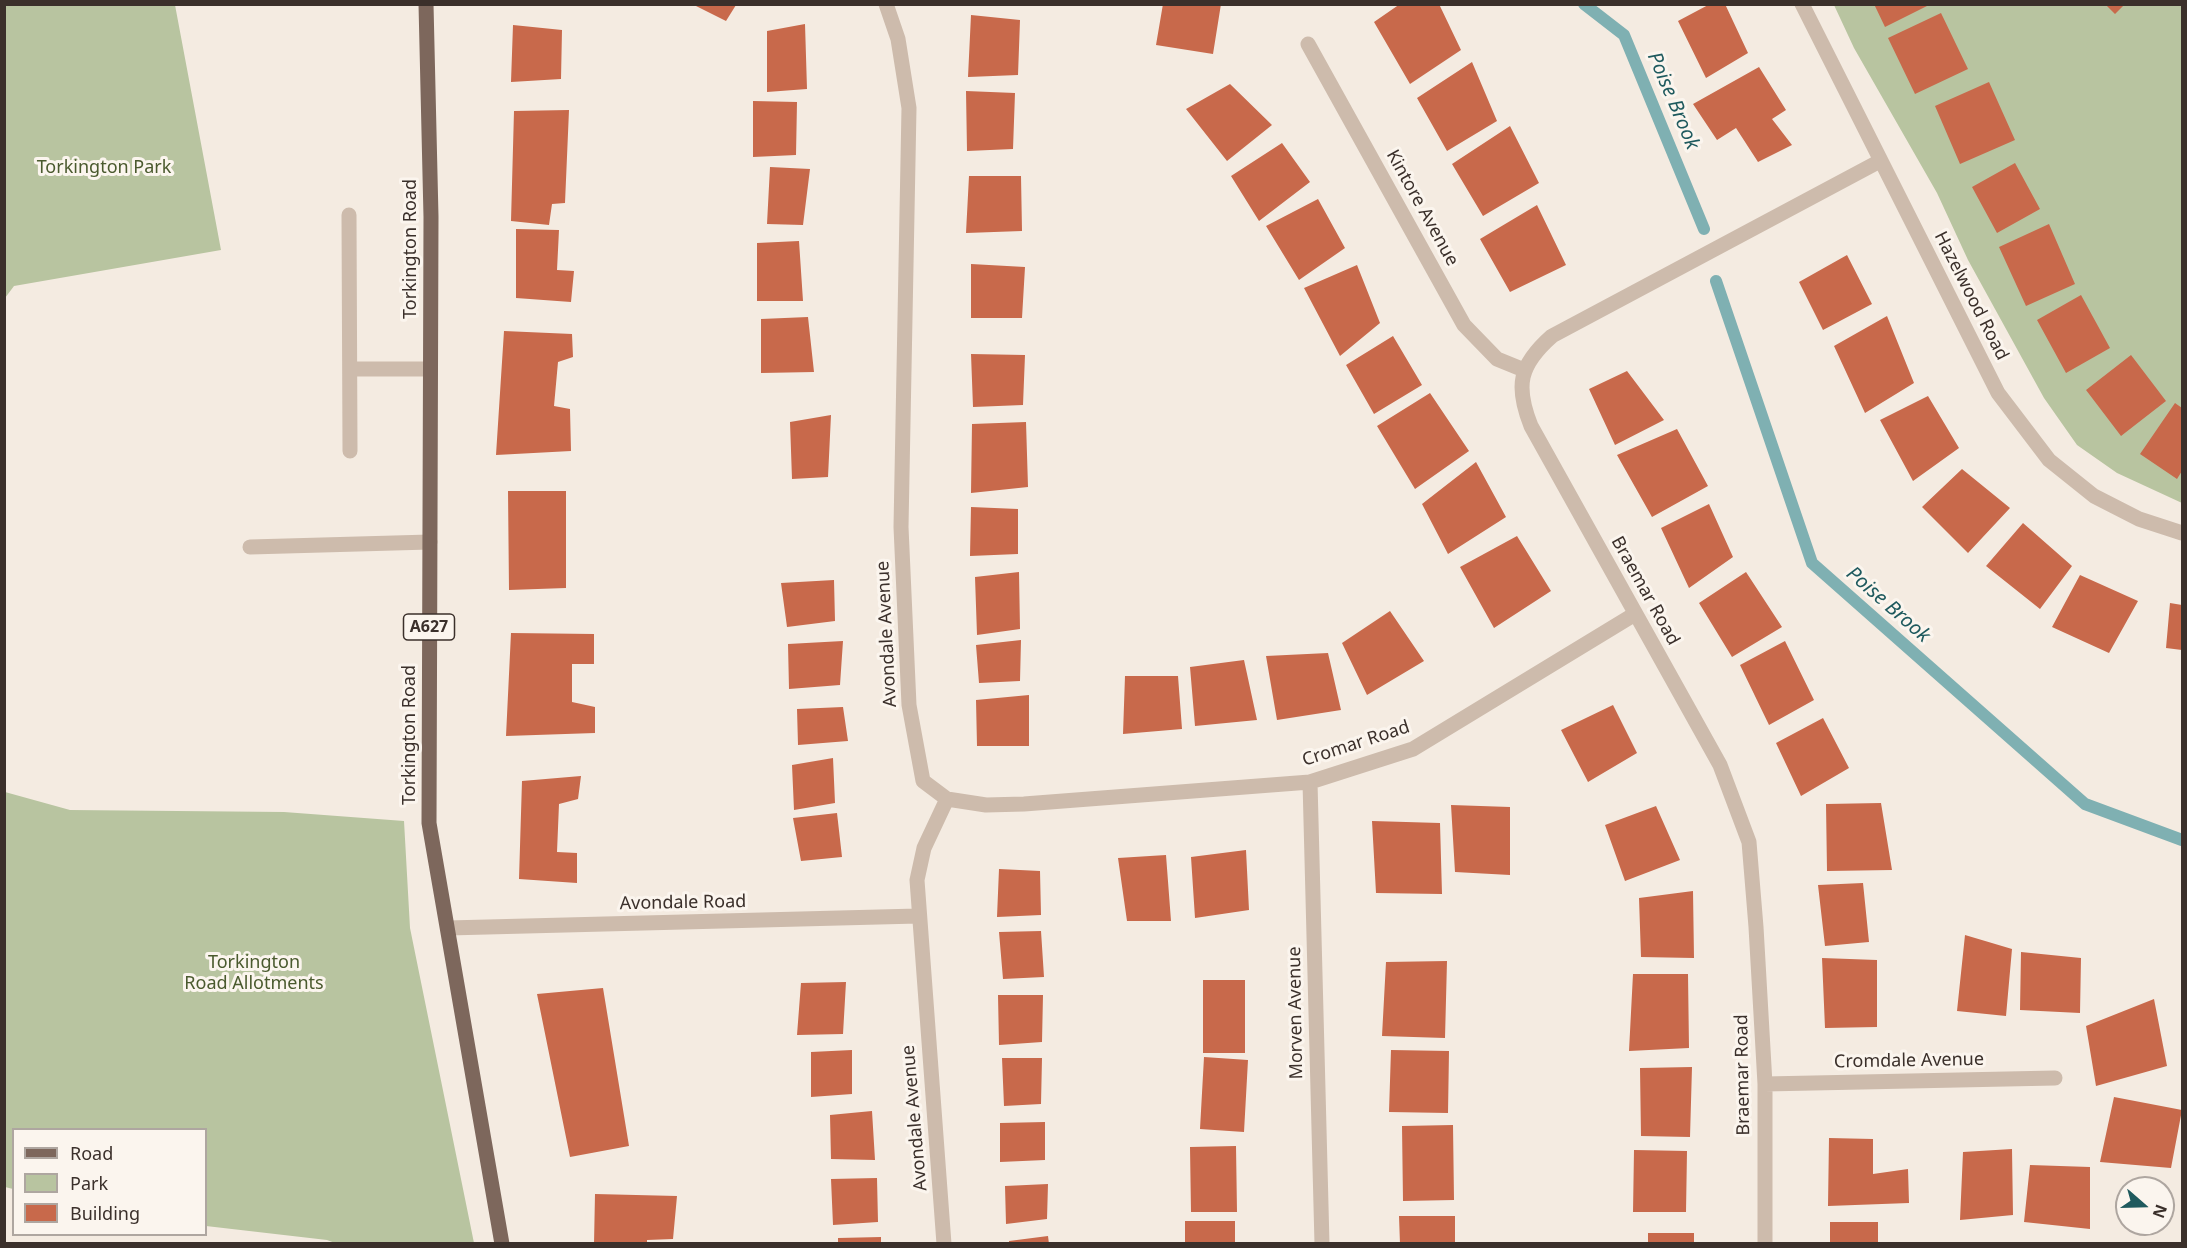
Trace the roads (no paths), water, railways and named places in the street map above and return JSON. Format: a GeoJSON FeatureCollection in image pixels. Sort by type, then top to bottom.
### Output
{"type":"FeatureCollection","features":[{"type":"Feature","properties":{"kind":"main road","name":"Torkington Road"},"geometry":{"type":"LineString","coordinates":[[426,4],[430,369],[429,823],[502,1244]]}},
{"type":"Feature","properties":{"kind":"street","name":"Avondale Avenue"},"geometry":{"type":"LineString","coordinates":[[886,4],[898,39],[909,108],[902,527],[909,705],[922,781],[947,799],[924,848],[917,880],[945,1244]]}},
{"type":"Feature","properties":{"kind":"street","name":"Hazelwood Road"},"geometry":{"type":"LineString","coordinates":[[1802,4],[1998,393],[2049,460],[2094,496],[2139,519],[2182,532]]}},
{"type":"Feature","properties":{"kind":"street","name":"Kintore Avenue"},"geometry":{"type":"LineString","coordinates":[[1308,44],[1464,325],[1497,359],[1524,370]]}},
{"type":"Feature","properties":{"kind":"street"},"geometry":{"type":"LineString","coordinates":[[1524,370],[1536,350],[1552,336],[1880,161]]}},
{"type":"Feature","properties":{"kind":"street"},"geometry":{"type":"LineString","coordinates":[[349,215],[350,451]]}},
{"type":"Feature","properties":{"kind":"street"},"geometry":{"type":"LineString","coordinates":[[350,369],[430,369]]}},
{"type":"Feature","properties":{"kind":"street","name":"Braemar Road"},"geometry":{"type":"LineString","coordinates":[[1524,370],[1521,389],[1523,406],[1532,426],[1720,765],[1749,842],[1765,1084],[1765,1244]]}},
{"type":"Feature","properties":{"kind":"street"},"geometry":{"type":"LineString","coordinates":[[250,547],[429,542]]}},
{"type":"Feature","properties":{"kind":"street","name":"Cromar Road"},"geometry":{"type":"LineString","coordinates":[[947,799],[986,805],[1024,804],[1310,782],[1413,748],[1635,614]]}},
{"type":"Feature","properties":{"kind":"street","name":"Morven Avenue"},"geometry":{"type":"LineString","coordinates":[[1310,782],[1322,1244]]}},
{"type":"Feature","properties":{"kind":"street","name":"Avondale Road"},"geometry":{"type":"LineString","coordinates":[[448,928],[918,916]]}},
{"type":"Feature","properties":{"kind":"street","name":"Cromdale Avenue"},"geometry":{"type":"LineString","coordinates":[[1765,1084],[2055,1078]]}},
{"type":"Feature","properties":{"kind":"waterway","name":"Poise Brook"},"geometry":{"type":"LineString","coordinates":[[1584,4],[1624,35],[1704,229]]}},
{"type":"Feature","properties":{"kind":"waterway","name":"Poise Brook"},"geometry":{"type":"LineString","coordinates":[[1716,281],[1812,563],[2085,804],[2182,840]]}},
{"type":"Feature","properties":{"kind":"park label","name":"Torkington Park"},"geometry":{"type":"Point","coordinates":[104,168]}},
{"type":"Feature","properties":{"kind":"park label","name":"Torkington Road Allotments"},"geometry":{"type":"Point","coordinates":[254,973]}}]}
